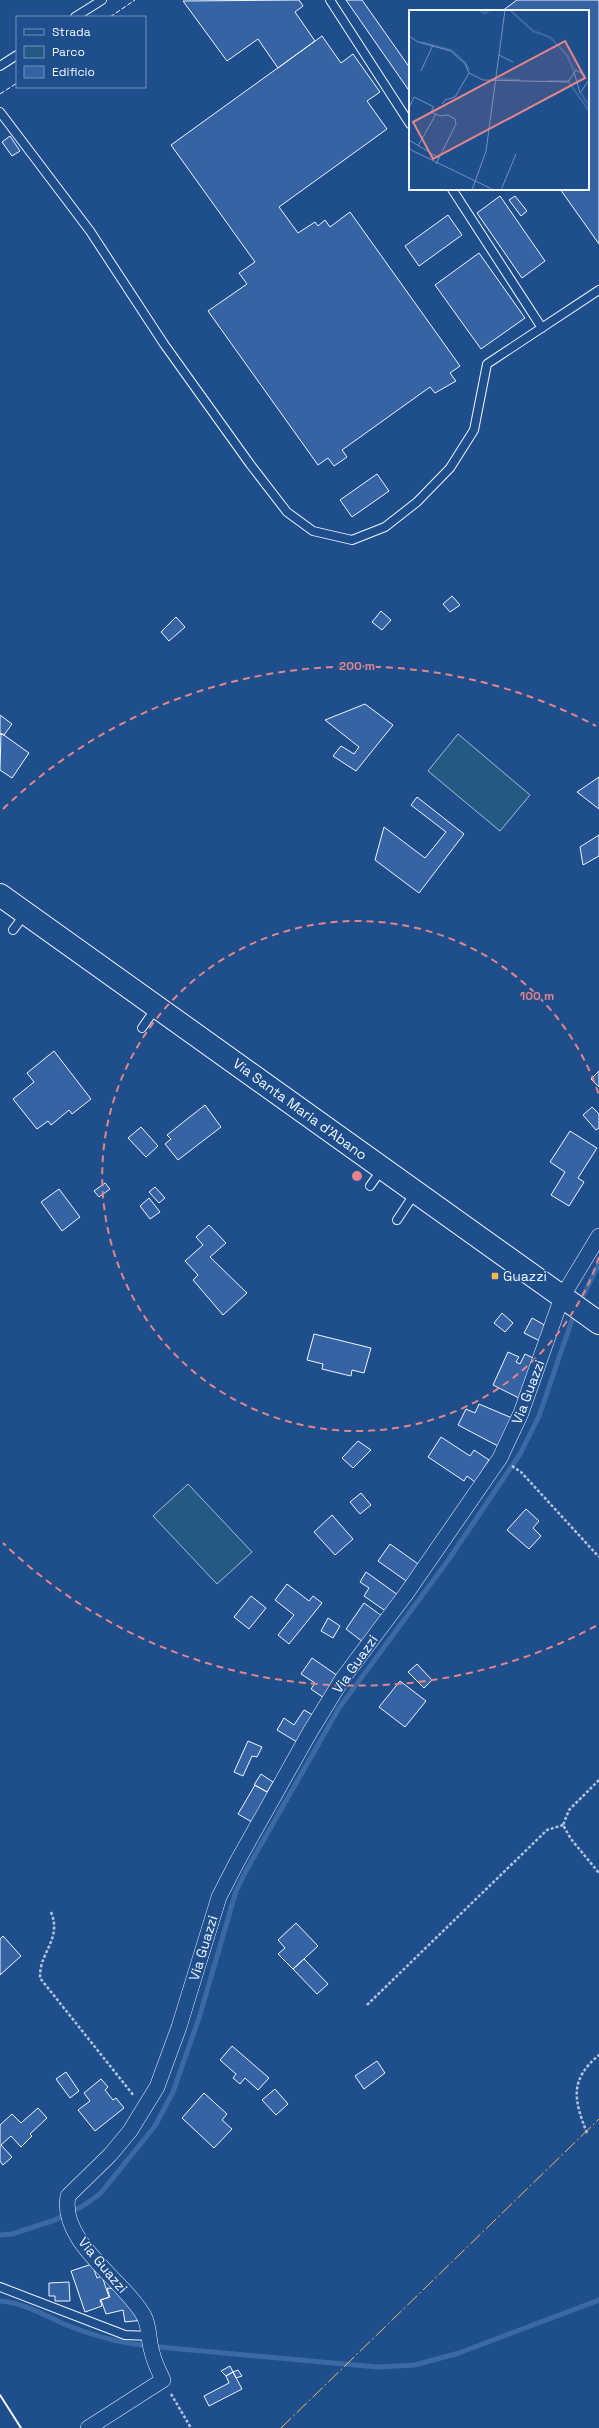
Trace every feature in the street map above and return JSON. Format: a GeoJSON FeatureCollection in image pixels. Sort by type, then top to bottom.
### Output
{"type":"FeatureCollection","features":[{"type":"Feature","properties":{"kind":"street","name":"Via Santa Maria d'Abano"},"geometry":{"type":"LineString","coordinates":[[0,895],[20,922],[156,1007],[579,1309]]}},
{"type":"Feature","properties":{"kind":"street","name":"Via Guazzi"},"geometry":{"type":"LineString","coordinates":[[163,2380],[151,2351],[150,2336],[144,2317],[128,2295],[90,2254],[75,2231],[66,2205],[68,2196],[110,2155],[144,2109],[162,2074],[179,2027],[219,1897],[237,1862],[310,1732],[343,1678],[406,1594],[500,1458],[521,1413],[579,1309],[599,1236]]}},
{"type":"Feature","properties":{"kind":"street"},"geometry":{"type":"LineString","coordinates":[[88,2428],[163,2380]]}},
{"type":"Feature","properties":{"kind":"lane"},"geometry":{"type":"LineString","coordinates":[[78,16],[102,0]]}},
{"type":"Feature","properties":{"kind":"lane"},"geometry":{"type":"LineString","coordinates":[[330,0],[409,122]]}},
{"type":"Feature","properties":{"kind":"lane"},"geometry":{"type":"LineString","coordinates":[[0,66],[16,56]]}},
{"type":"Feature","properties":{"kind":"lane"},"geometry":{"type":"LineString","coordinates":[[0,112],[90,231],[164,344],[250,464],[287,512],[313,531],[352,540],[385,527],[417,502],[450,468],[474,430],[487,364],[599,290]]}},
{"type":"Feature","properties":{"kind":"lane"},"geometry":{"type":"LineString","coordinates":[[453,190],[542,328]]}},
{"type":"Feature","properties":{"kind":"lane"},"geometry":{"type":"LineString","coordinates":[[142,1028],[156,1007]]}},
{"type":"Feature","properties":{"kind":"lane"},"geometry":{"type":"LineString","coordinates":[[370,1186],[383,1168]]}},
{"type":"Feature","properties":{"kind":"lane"},"geometry":{"type":"LineString","coordinates":[[397,1220],[416,1192]]}},
{"type":"Feature","properties":{"kind":"lane"},"geometry":{"type":"LineString","coordinates":[[0,2287],[125,2335],[150,2336]]}},
{"type":"Feature","properties":{"kind":"path"},"geometry":{"type":"LineString","coordinates":[[521,1472],[599,1557]]}},
{"type":"Feature","properties":{"kind":"path"},"geometry":{"type":"LineString","coordinates":[[563,1825],[569,1810],[599,1780]]}},
{"type":"Feature","properties":{"kind":"path"},"geometry":{"type":"LineString","coordinates":[[563,1825],[571,1839],[599,1873]]}},
{"type":"Feature","properties":{"kind":"path"},"geometry":{"type":"LineString","coordinates":[[367,2005],[547,1830],[563,1825]]}},
{"type":"Feature","properties":{"kind":"path"},"geometry":{"type":"LineString","coordinates":[[51,1912],[55,1921],[53,1939],[42,1961],[40,1978],[144,2109]]}},
{"type":"Feature","properties":{"kind":"path"},"geometry":{"type":"LineString","coordinates":[[587,2133],[575,2097],[580,2076],[599,2055]]}},
{"type":"Feature","properties":{"kind":"path"},"geometry":{"type":"LineString","coordinates":[[163,2380],[191,2428]]}},
{"type":"Feature","properties":{"kind":"green space"},"geometry":{"type":"Polygon","coordinates":[[[458,734],[530,795],[500,831],[428,771],[458,734]]]}},
{"type":"Feature","properties":{"kind":"green space"},"geometry":{"type":"Polygon","coordinates":[[[188,1484],[252,1552],[217,1584],[153,1516],[188,1484]]]}},
{"type":"Feature","properties":{"kind":"building"},"geometry":{"type":"Polygon","coordinates":[[[299,0],[303,6],[295,12],[315,41],[278,68],[258,39],[227,61],[183,1],[299,0]]]}},
{"type":"Feature","properties":{"kind":"building"},"geometry":{"type":"Polygon","coordinates":[[[346,0],[362,0],[409,67],[409,91],[346,0]]]}},
{"type":"Feature","properties":{"kind":"building"},"geometry":{"type":"Polygon","coordinates":[[[517,0],[599,0],[599,244],[561,190],[589,190],[589,10],[503,10],[517,0]]]}},
{"type":"Feature","properties":{"kind":"building"},"geometry":{"type":"Polygon","coordinates":[[[322,36],[341,63],[353,54],[380,92],[367,101],[387,129],[279,207],[298,233],[315,222],[318,226],[325,220],[330,227],[350,212],[460,366],[450,373],[456,381],[435,393],[430,387],[342,450],[347,457],[334,466],[328,458],[318,465],[208,311],[247,284],[239,273],[255,262],[171,145],[322,36]]]}},
{"type":"Feature","properties":{"kind":"building"},"geometry":{"type":"Polygon","coordinates":[[[10,136],[20,151],[12,156],[2,142],[10,136]]]}},
{"type":"Feature","properties":{"kind":"building"},"geometry":{"type":"Polygon","coordinates":[[[500,196],[545,261],[522,278],[477,213],[500,196]]]}},
{"type":"Feature","properties":{"kind":"building"},"geometry":{"type":"Polygon","coordinates":[[[515,196],[527,211],[521,216],[509,200],[515,196]]]}},
{"type":"Feature","properties":{"kind":"building"},"geometry":{"type":"Polygon","coordinates":[[[448,215],[462,235],[419,266],[405,246],[448,215]]]}},
{"type":"Feature","properties":{"kind":"building"},"geometry":{"type":"Polygon","coordinates":[[[479,253],[525,318],[481,349],[435,285],[479,253]]]}},
{"type":"Feature","properties":{"kind":"building"},"geometry":{"type":"Polygon","coordinates":[[[377,474],[389,491],[352,517],[340,500],[377,474]]]}},
{"type":"Feature","properties":{"kind":"building"},"geometry":{"type":"Polygon","coordinates":[[[452,596],[460,605],[450,612],[443,604],[452,596]]]}},
{"type":"Feature","properties":{"kind":"building"},"geometry":{"type":"Polygon","coordinates":[[[381,611],[391,620],[382,630],[372,622],[381,611]]]}},
{"type":"Feature","properties":{"kind":"building"},"geometry":{"type":"Polygon","coordinates":[[[176,617],[185,627],[169,641],[161,632],[176,617]]]}},
{"type":"Feature","properties":{"kind":"building"},"geometry":{"type":"Polygon","coordinates":[[[365,704],[393,725],[356,771],[333,756],[341,746],[354,754],[359,747],[325,720],[365,704]]]}},
{"type":"Feature","properties":{"kind":"building"},"geometry":{"type":"Polygon","coordinates":[[[0,715],[12,724],[4,735],[0,734],[0,715]]]}},
{"type":"Feature","properties":{"kind":"building"},"geometry":{"type":"Polygon","coordinates":[[[1,733],[29,753],[12,778],[0,770],[1,733]]]}},
{"type":"Feature","properties":{"kind":"building"},"geometry":{"type":"Polygon","coordinates":[[[599,777],[599,809],[577,792],[599,777]]]}},
{"type":"Feature","properties":{"kind":"building"},"geometry":{"type":"Polygon","coordinates":[[[417,797],[464,834],[419,893],[375,860],[384,827],[425,858],[446,832],[411,805],[417,797]]]}},
{"type":"Feature","properties":{"kind":"building"},"geometry":{"type":"Polygon","coordinates":[[[599,835],[599,856],[583,865],[580,847],[599,835]]]}},
{"type":"Feature","properties":{"kind":"building"},"geometry":{"type":"Polygon","coordinates":[[[54,1051],[91,1099],[72,1114],[69,1110],[51,1125],[48,1121],[37,1129],[13,1099],[34,1082],[27,1073],[54,1051]]]}},
{"type":"Feature","properties":{"kind":"building"},"geometry":{"type":"Polygon","coordinates":[[[599,1071],[599,1087],[591,1079],[599,1071]]]}},
{"type":"Feature","properties":{"kind":"building"},"geometry":{"type":"Polygon","coordinates":[[[205,1105],[221,1127],[178,1160],[165,1144],[171,1139],[167,1135],[205,1105]]]}},
{"type":"Feature","properties":{"kind":"building"},"geometry":{"type":"Polygon","coordinates":[[[592,1107],[599,1114],[599,1128],[596,1130],[583,1115],[592,1107]]]}},
{"type":"Feature","properties":{"kind":"building"},"geometry":{"type":"Polygon","coordinates":[[[141,1127],[158,1146],[146,1157],[128,1138],[141,1127]]]}},
{"type":"Feature","properties":{"kind":"building"},"geometry":{"type":"Polygon","coordinates":[[[570,1131],[597,1148],[578,1178],[584,1182],[569,1206],[551,1195],[565,1172],[550,1162],[570,1131]]]}},
{"type":"Feature","properties":{"kind":"building"},"geometry":{"type":"Polygon","coordinates":[[[105,1183],[110,1189],[99,1197],[94,1191],[105,1183]]]}},
{"type":"Feature","properties":{"kind":"building"},"geometry":{"type":"Polygon","coordinates":[[[155,1187],[165,1198],[159,1203],[149,1192],[155,1187]]]}},
{"type":"Feature","properties":{"kind":"building"},"geometry":{"type":"Polygon","coordinates":[[[59,1189],[80,1217],[62,1231],[41,1202],[59,1189]]]}},
{"type":"Feature","properties":{"kind":"building"},"geometry":{"type":"Polygon","coordinates":[[[149,1198],[160,1212],[150,1219],[140,1206],[149,1198]]]}},
{"type":"Feature","properties":{"kind":"building"},"geometry":{"type":"Polygon","coordinates":[[[209,1225],[226,1243],[210,1257],[247,1293],[223,1315],[193,1280],[198,1275],[185,1261],[203,1245],[196,1237],[209,1225]]]}},
{"type":"Feature","properties":{"kind":"building"},"geometry":{"type":"Polygon","coordinates":[[[502,1313],[513,1323],[505,1332],[494,1323],[502,1313]]]}},
{"type":"Feature","properties":{"kind":"building"},"geometry":{"type":"Polygon","coordinates":[[[532,1318],[548,1327],[540,1341],[524,1333],[532,1318]]]}},
{"type":"Feature","properties":{"kind":"building"},"geometry":{"type":"Polygon","coordinates":[[[314,1334],[371,1348],[364,1373],[352,1370],[351,1376],[322,1369],[323,1364],[307,1360],[314,1334]]]}},
{"type":"Feature","properties":{"kind":"building"},"geometry":{"type":"Polygon","coordinates":[[[508,1352],[519,1357],[516,1362],[520,1364],[525,1354],[537,1360],[519,1398],[493,1385],[508,1352]]]}},
{"type":"Feature","properties":{"kind":"building"},"geometry":{"type":"Polygon","coordinates":[[[479,1404],[512,1418],[498,1446],[458,1425],[466,1409],[475,1413],[479,1404]]]}},
{"type":"Feature","properties":{"kind":"building"},"geometry":{"type":"Polygon","coordinates":[[[441,1437],[470,1456],[474,1450],[489,1460],[475,1482],[467,1476],[464,1481],[428,1457],[441,1437]]]}},
{"type":"Feature","properties":{"kind":"building"},"geometry":{"type":"Polygon","coordinates":[[[358,1441],[371,1450],[353,1468],[342,1458],[358,1441]]]}},
{"type":"Feature","properties":{"kind":"building"},"geometry":{"type":"Polygon","coordinates":[[[361,1493],[371,1505],[360,1514],[350,1502],[361,1493]]]}},
{"type":"Feature","properties":{"kind":"building"},"geometry":{"type":"Polygon","coordinates":[[[526,1509],[539,1521],[533,1528],[541,1536],[529,1549],[507,1530],[526,1509]]]}},
{"type":"Feature","properties":{"kind":"building"},"geometry":{"type":"Polygon","coordinates":[[[332,1515],[353,1539],[335,1555],[314,1532],[332,1515]]]}},
{"type":"Feature","properties":{"kind":"building"},"geometry":{"type":"Polygon","coordinates":[[[390,1544],[421,1566],[409,1583],[378,1561],[390,1544]]]}},
{"type":"Feature","properties":{"kind":"building"},"geometry":{"type":"Polygon","coordinates":[[[366,1572],[398,1595],[387,1612],[364,1596],[369,1588],[360,1582],[366,1572]]]}},
{"type":"Feature","properties":{"kind":"building"},"geometry":{"type":"Polygon","coordinates":[[[287,1584],[309,1601],[313,1596],[322,1603],[289,1644],[278,1635],[294,1615],[275,1600],[287,1584]]]}},
{"type":"Feature","properties":{"kind":"building"},"geometry":{"type":"Polygon","coordinates":[[[251,1596],[266,1608],[249,1629],[234,1617],[251,1596]]]}},
{"type":"Feature","properties":{"kind":"building"},"geometry":{"type":"Polygon","coordinates":[[[364,1603],[382,1616],[363,1642],[346,1629],[364,1603]]]}},
{"type":"Feature","properties":{"kind":"building"},"geometry":{"type":"Polygon","coordinates":[[[328,1618],[340,1626],[333,1638],[321,1631],[328,1618]]]}},
{"type":"Feature","properties":{"kind":"building"},"geometry":{"type":"Polygon","coordinates":[[[312,1658],[338,1676],[324,1698],[311,1689],[315,1683],[301,1674],[312,1658]]]}},
{"type":"Feature","properties":{"kind":"building"},"geometry":{"type":"Polygon","coordinates":[[[417,1664],[432,1680],[424,1688],[408,1672],[417,1664]]]}},
{"type":"Feature","properties":{"kind":"building"},"geometry":{"type":"Polygon","coordinates":[[[400,1681],[426,1701],[405,1727],[379,1707],[400,1681]]]}},
{"type":"Feature","properties":{"kind":"building"},"geometry":{"type":"Polygon","coordinates":[[[304,1710],[313,1715],[297,1742],[277,1730],[284,1718],[294,1725],[304,1710]]]}},
{"type":"Feature","properties":{"kind":"building"},"geometry":{"type":"Polygon","coordinates":[[[248,1741],[262,1747],[257,1757],[252,1756],[243,1776],[234,1772],[248,1741]]]}},
{"type":"Feature","properties":{"kind":"building"},"geometry":{"type":"Polygon","coordinates":[[[261,1774],[273,1782],[267,1792],[254,1785],[261,1774]]]}},
{"type":"Feature","properties":{"kind":"building"},"geometry":{"type":"Polygon","coordinates":[[[255,1785],[269,1793],[252,1822],[238,1814],[255,1785]]]}},
{"type":"Feature","properties":{"kind":"building"},"geometry":{"type":"Polygon","coordinates":[[[296,1923],[318,1946],[293,1969],[278,1954],[285,1948],[278,1940],[296,1923]]]}},
{"type":"Feature","properties":{"kind":"building"},"geometry":{"type":"Polygon","coordinates":[[[3,1936],[21,1956],[0,1975],[0,1939],[3,1936]]]}},
{"type":"Feature","properties":{"kind":"building"},"geometry":{"type":"Polygon","coordinates":[[[304,1959],[328,1984],[317,1994],[293,1969],[304,1959]]]}},
{"type":"Feature","properties":{"kind":"building"},"geometry":{"type":"Polygon","coordinates":[[[232,2046],[269,2078],[258,2090],[245,2078],[240,2084],[233,2078],[236,2074],[220,2060],[232,2046]]]}},
{"type":"Feature","properties":{"kind":"building"},"geometry":{"type":"Polygon","coordinates":[[[377,2061],[385,2073],[364,2089],[355,2076],[377,2061]]]}},
{"type":"Feature","properties":{"kind":"building"},"geometry":{"type":"Polygon","coordinates":[[[66,2072],[79,2091],[70,2098],[56,2079],[66,2072]]]}},
{"type":"Feature","properties":{"kind":"building"},"geometry":{"type":"Polygon","coordinates":[[[101,2079],[108,2087],[105,2090],[113,2100],[116,2098],[124,2108],[95,2131],[78,2110],[90,2101],[84,2093],[101,2079]]]}},
{"type":"Feature","properties":{"kind":"building"},"geometry":{"type":"Polygon","coordinates":[[[275,2089],[288,2104],[276,2115],[262,2100],[275,2089]]]}},
{"type":"Feature","properties":{"kind":"building"},"geometry":{"type":"Polygon","coordinates":[[[204,2093],[227,2114],[222,2120],[232,2129],[214,2148],[182,2118],[204,2093]]]}},
{"type":"Feature","properties":{"kind":"building"},"geometry":{"type":"Polygon","coordinates":[[[38,2108],[47,2118],[30,2134],[32,2136],[21,2147],[11,2136],[1,2145],[12,2157],[3,2165],[0,2161],[0,2125],[12,2114],[21,2123],[38,2108]]]}},
{"type":"Feature","properties":{"kind":"building"},"geometry":{"type":"Polygon","coordinates":[[[92,2264],[97,2278],[102,2276],[109,2297],[100,2300],[102,2306],[85,2312],[71,2271],[92,2264]]]}},
{"type":"Feature","properties":{"kind":"building"},"geometry":{"type":"Polygon","coordinates":[[[69,2282],[70,2301],[55,2301],[55,2296],[49,2296],[49,2283],[69,2282]]]}},
{"type":"Feature","properties":{"kind":"building"},"geometry":{"type":"Polygon","coordinates":[[[107,2288],[119,2289],[143,2320],[125,2322],[123,2310],[106,2314],[101,2300],[110,2297],[107,2288]]]}},
{"type":"Feature","properties":{"kind":"building"},"geometry":{"type":"Polygon","coordinates":[[[230,2366],[233,2372],[226,2376],[221,2371],[230,2366]]]}},
{"type":"Feature","properties":{"kind":"building"},"geometry":{"type":"Polygon","coordinates":[[[238,2370],[242,2376],[236,2378],[233,2372],[238,2370]]]}},
{"type":"Feature","properties":{"kind":"building"},"geometry":{"type":"Polygon","coordinates":[[[233,2372],[242,2389],[209,2406],[204,2396],[229,2383],[226,2376],[233,2372]]]}},
{"type":"Feature","properties":{"kind":"waterway"},"geometry":{"type":"LineString","coordinates":[[580,1302],[599,1264]]}},
{"type":"Feature","properties":{"kind":"waterway"},"geometry":{"type":"LineString","coordinates":[[0,2235],[12,2234],[55,2220],[81,2207],[100,2194],[155,2126],[173,2092],[199,2018],[236,1891],[247,1869],[339,1708],[449,1559],[520,1454],[539,1416],[575,1311]]}},
{"type":"Feature","properties":{"kind":"waterway"},"geometry":{"type":"LineString","coordinates":[[159,2347],[377,2367],[415,2365],[459,2353],[599,2300]]}},
{"type":"Feature","properties":{"kind":"waterway"},"geometry":{"type":"LineString","coordinates":[[0,2301],[17,2304],[64,2324],[112,2340],[142,2345]]}},
{"type":"Feature","properties":{"kind":"fence"},"geometry":{"type":"LineString","coordinates":[[111,16],[135,0]]}},
{"type":"Feature","properties":{"kind":"fence"},"geometry":{"type":"LineString","coordinates":[[0,94],[16,84]]}},
{"type":"Feature","properties":{"kind":"wall"},"geometry":{"type":"LineString","coordinates":[[0,2395],[21,2428]]}},
{"type":"Feature","properties":{"kind":"power"},"geometry":{"type":"LineString","coordinates":[[281,2428],[599,2119]]}},
{"type":"Feature","properties":{"kind":"place","name":"Guazzi"},"geometry":{"type":"Point","coordinates":[495,1276]}}]}
